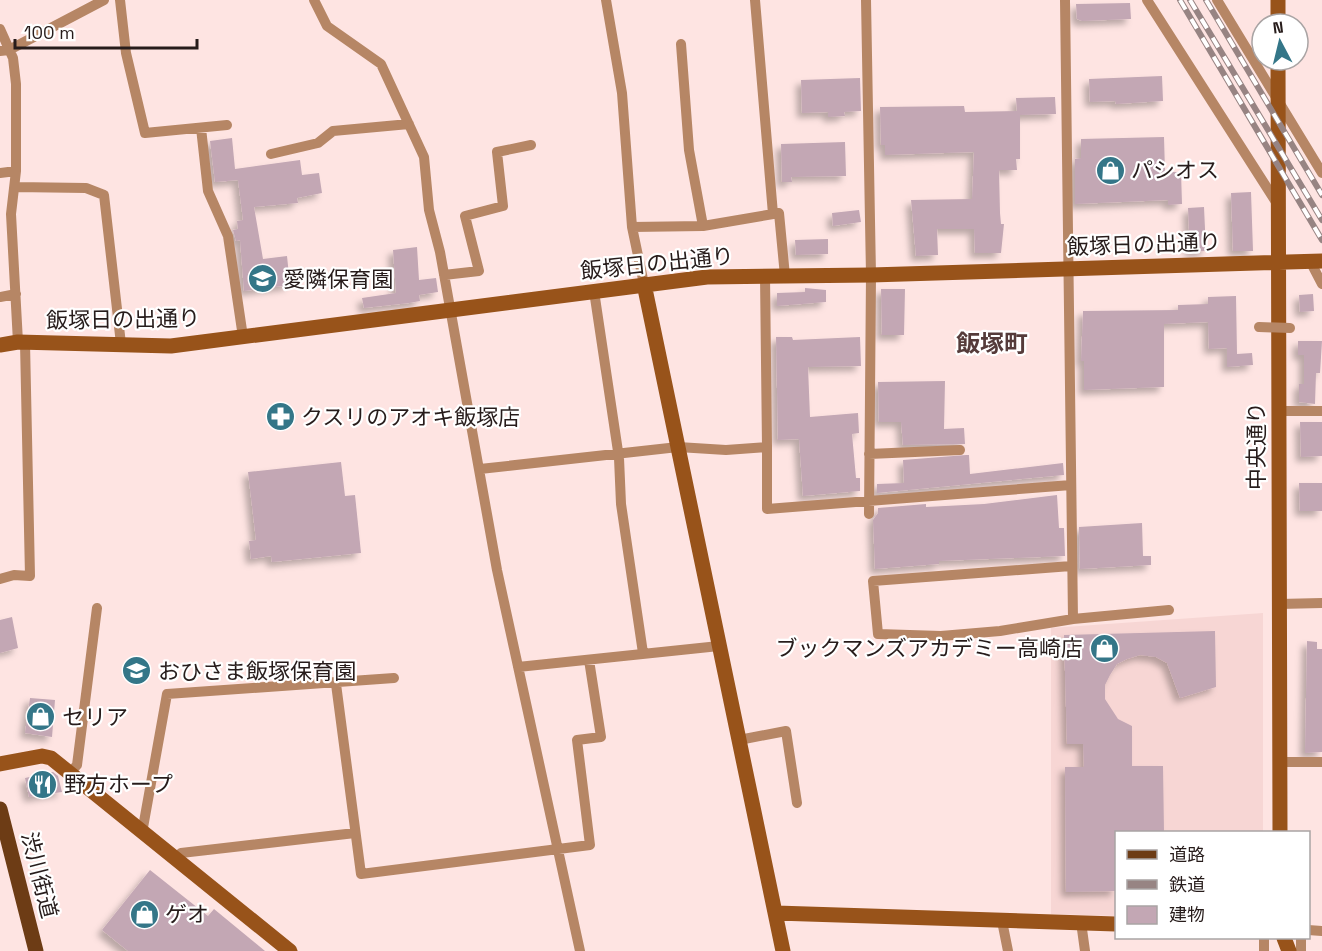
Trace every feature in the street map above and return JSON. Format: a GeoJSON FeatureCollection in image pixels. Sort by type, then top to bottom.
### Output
{"type":"FeatureCollection","features":[{"type":"Feature","properties":{"kind":"main road","name":"渋川街道"},"geometry":{"type":"LineString","coordinates":[[0,809],[36,951]]}},
{"type":"Feature","properties":{"kind":"street"},"geometry":{"type":"LineString","coordinates":[[5,50],[104,0]]}},
{"type":"Feature","properties":{"kind":"street"},"geometry":{"type":"LineString","coordinates":[[120,0],[126,53],[145,133],[227,125]]}},
{"type":"Feature","properties":{"kind":"street"},"geometry":{"type":"LineString","coordinates":[[314,0],[327,26],[381,64],[424,157],[429,210],[444,275],[518,667],[580,951]]}},
{"type":"Feature","properties":{"kind":"street"},"geometry":{"type":"LineString","coordinates":[[606,0],[622,93],[632,227],[783,951]]}},
{"type":"Feature","properties":{"kind":"street"},"geometry":{"type":"LineString","coordinates":[[755,0],[773,214]]}},
{"type":"Feature","properties":{"kind":"street"},"geometry":{"type":"LineString","coordinates":[[866,0],[871,275],[869,514]]}},
{"type":"Feature","properties":{"kind":"street"},"geometry":{"type":"LineString","coordinates":[[1065,0],[1073,619]]}},
{"type":"Feature","properties":{"kind":"street"},"geometry":{"type":"LineString","coordinates":[[1147,0],[1279,205]]}},
{"type":"Feature","properties":{"kind":"street"},"geometry":{"type":"LineString","coordinates":[[1217,0],[1278,97],[1322,173]]}},
{"type":"Feature","properties":{"kind":"street"},"geometry":{"type":"LineString","coordinates":[[0,29],[16,84],[16,171],[11,214],[16,294],[22,343],[30,576],[14,575],[0,579]]}},
{"type":"Feature","properties":{"kind":"street"},"geometry":{"type":"LineString","coordinates":[[681,44],[689,150],[703,226]]}},
{"type":"Feature","properties":{"kind":"street","name":"中央通り"},"geometry":{"type":"LineString","coordinates":[[1278,72],[1280,831]]}},
{"type":"Feature","properties":{"kind":"street"},"geometry":{"type":"LineString","coordinates":[[271,154],[318,143],[333,131],[409,124]]}},
{"type":"Feature","properties":{"kind":"street"},"geometry":{"type":"LineString","coordinates":[[201,128],[208,191],[228,236],[243,337]]}},
{"type":"Feature","properties":{"kind":"street"},"geometry":{"type":"LineString","coordinates":[[444,275],[479,271],[465,216],[503,206],[497,152],[531,145]]}},
{"type":"Feature","properties":{"kind":"street"},"geometry":{"type":"LineString","coordinates":[[0,173],[16,171]]}},
{"type":"Feature","properties":{"kind":"street"},"geometry":{"type":"LineString","coordinates":[[15,187],[87,188],[104,195],[121,344]]}},
{"type":"Feature","properties":{"kind":"street"},"geometry":{"type":"LineString","coordinates":[[632,227],[703,226],[779,213],[785,276]]}},
{"type":"Feature","properties":{"kind":"street"},"geometry":{"type":"LineString","coordinates":[[1316,261],[1322,284]]}},
{"type":"Feature","properties":{"kind":"street","name":"飯塚日の出通り"},"geometry":{"type":"LineString","coordinates":[[0,345],[22,343],[171,346],[707,277],[871,275],[1316,261]]}},
{"type":"Feature","properties":{"kind":"street"},"geometry":{"type":"LineString","coordinates":[[765,276],[767,509],[1071,485]]}},
{"type":"Feature","properties":{"kind":"street"},"geometry":{"type":"LineString","coordinates":[[594,291],[619,454],[621,504],[643,653]]}},
{"type":"Feature","properties":{"kind":"street"},"geometry":{"type":"LineString","coordinates":[[0,297],[16,294]]}},
{"type":"Feature","properties":{"kind":"street"},"geometry":{"type":"LineString","coordinates":[[1258,327],[1290,328]]}},
{"type":"Feature","properties":{"kind":"street"},"geometry":{"type":"LineString","coordinates":[[1279,411],[1322,411]]}},
{"type":"Feature","properties":{"kind":"street"},"geometry":{"type":"LineString","coordinates":[[480,469],[678,447],[726,450],[767,447]]}},
{"type":"Feature","properties":{"kind":"street"},"geometry":{"type":"LineString","coordinates":[[870,454],[960,450]]}},
{"type":"Feature","properties":{"kind":"street"},"geometry":{"type":"LineString","coordinates":[[1071,566],[873,581],[878,634],[941,636],[1000,631],[1073,619],[1169,610]]}},
{"type":"Feature","properties":{"kind":"street"},"geometry":{"type":"LineString","coordinates":[[1279,604],[1322,603]]}},
{"type":"Feature","properties":{"kind":"street"},"geometry":{"type":"LineString","coordinates":[[70,773],[77,765],[97,608]]}},
{"type":"Feature","properties":{"kind":"street"},"geometry":{"type":"LineString","coordinates":[[518,667],[719,646]]}},
{"type":"Feature","properties":{"kind":"street"},"geometry":{"type":"LineString","coordinates":[[336,684],[361,874],[590,845],[577,740],[601,736],[589,660]]}},
{"type":"Feature","properties":{"kind":"street"},"geometry":{"type":"LineString","coordinates":[[142,833],[166,694],[336,684],[394,678]]}},
{"type":"Feature","properties":{"kind":"street"},"geometry":{"type":"LineString","coordinates":[[739,740],[786,731],[797,803]]}},
{"type":"Feature","properties":{"kind":"street"},"geometry":{"type":"LineString","coordinates":[[0,764],[42,756],[51,758],[290,951]]}},
{"type":"Feature","properties":{"kind":"street"},"geometry":{"type":"LineString","coordinates":[[1280,762],[1322,762]]}},
{"type":"Feature","properties":{"kind":"street"},"geometry":{"type":"LineString","coordinates":[[176,859],[182,853],[355,833]]}},
{"type":"Feature","properties":{"kind":"street"},"geometry":{"type":"LineString","coordinates":[[776,913],[1115,924]]}},
{"type":"Feature","properties":{"kind":"street"},"geometry":{"type":"LineString","coordinates":[[1002,921],[1008,951]]}},
{"type":"Feature","properties":{"kind":"street"},"geometry":{"type":"LineString","coordinates":[[1081,922],[1085,951]]}},
{"type":"Feature","properties":{"kind":"shaded area"},"geometry":{"type":"Polygon","coordinates":[[[1263,613],[1263,831],[1115,831],[1115,916],[1051,914],[1051,628],[1263,613]]]}},
{"type":"Feature","properties":{"kind":"building"},"geometry":{"type":"Polygon","coordinates":[[[1130,3],[1131,19],[1082,21],[1077,19],[1076,4],[1130,3]]]}},
{"type":"Feature","properties":{"kind":"building"},"geometry":{"type":"Polygon","coordinates":[[[1162,76],[1163,101],[1116,104],[1115,101],[1090,102],[1089,79],[1162,76]]]}},
{"type":"Feature","properties":{"kind":"building"},"geometry":{"type":"Polygon","coordinates":[[[860,78],[861,111],[844,112],[845,116],[828,117],[828,112],[802,113],[801,80],[860,78]]]}},
{"type":"Feature","properties":{"kind":"building"},"geometry":{"type":"Polygon","coordinates":[[[1055,97],[1056,114],[1020,115],[1020,159],[1016,159],[1017,170],[999,170],[1001,224],[1004,224],[1001,253],[975,253],[974,229],[937,229],[938,255],[916,256],[911,200],[972,199],[974,152],[885,155],[885,145],[881,145],[880,107],[964,106],[965,112],[1017,111],[1016,98],[1055,97]]]}},
{"type":"Feature","properties":{"kind":"building"},"geometry":{"type":"Polygon","coordinates":[[[1164,137],[1165,172],[1181,172],[1182,204],[1168,205],[1168,200],[1075,204],[1075,159],[1081,158],[1081,139],[1164,137]]]}},
{"type":"Feature","properties":{"kind":"building"},"geometry":{"type":"Polygon","coordinates":[[[232,138],[235,169],[300,160],[302,175],[319,173],[322,193],[297,198],[298,203],[254,207],[263,259],[287,256],[290,285],[244,291],[240,240],[236,241],[233,230],[238,229],[237,221],[243,220],[238,180],[215,182],[210,141],[232,138]]]}},
{"type":"Feature","properties":{"kind":"building"},"geometry":{"type":"Polygon","coordinates":[[[845,142],[846,176],[791,177],[792,182],[782,182],[781,144],[845,142]]]}},
{"type":"Feature","properties":{"kind":"building"},"geometry":{"type":"Polygon","coordinates":[[[1251,192],[1253,251],[1233,251],[1231,193],[1251,192]]]}},
{"type":"Feature","properties":{"kind":"building"},"geometry":{"type":"Polygon","coordinates":[[[1204,207],[1206,251],[1190,252],[1188,208],[1204,207]]]}},
{"type":"Feature","properties":{"kind":"building"},"geometry":{"type":"Polygon","coordinates":[[[859,210],[861,222],[833,226],[832,213],[859,210]]]}},
{"type":"Feature","properties":{"kind":"building"},"geometry":{"type":"Polygon","coordinates":[[[828,239],[828,254],[796,255],[795,240],[828,239]]]}},
{"type":"Feature","properties":{"kind":"building"},"geometry":{"type":"Polygon","coordinates":[[[417,247],[419,280],[436,278],[438,292],[419,295],[420,301],[364,308],[362,298],[396,293],[393,250],[417,247]]]}},
{"type":"Feature","properties":{"kind":"building"},"geometry":{"type":"Polygon","coordinates":[[[805,288],[826,290],[826,302],[777,306],[777,293],[805,292],[805,288]]]}},
{"type":"Feature","properties":{"kind":"building"},"geometry":{"type":"Polygon","coordinates":[[[881,289],[905,289],[904,335],[882,335],[881,289]]]}},
{"type":"Feature","properties":{"kind":"building"},"geometry":{"type":"Polygon","coordinates":[[[1313,294],[1314,311],[1300,312],[1299,295],[1313,294]]]}},
{"type":"Feature","properties":{"kind":"building"},"geometry":{"type":"Polygon","coordinates":[[[1236,296],[1237,354],[1252,353],[1253,365],[1227,367],[1227,348],[1209,349],[1208,322],[1164,324],[1164,387],[1084,390],[1084,361],[1081,361],[1083,311],[1178,310],[1178,305],[1208,304],[1208,297],[1236,296]]]}},
{"type":"Feature","properties":{"kind":"building"},"geometry":{"type":"Polygon","coordinates":[[[776,337],[792,337],[793,340],[860,337],[861,366],[808,367],[810,417],[858,413],[859,433],[852,434],[856,478],[860,478],[860,491],[803,496],[799,439],[778,440],[776,337]]]}},
{"type":"Feature","properties":{"kind":"building"},"geometry":{"type":"Polygon","coordinates":[[[1298,341],[1322,341],[1320,373],[1316,373],[1315,404],[1299,402],[1299,384],[1304,384],[1304,355],[1298,355],[1298,341]]]}},
{"type":"Feature","properties":{"kind":"building"},"geometry":{"type":"Polygon","coordinates":[[[945,381],[944,429],[964,428],[965,444],[903,445],[901,422],[879,422],[878,382],[945,381]]]}},
{"type":"Feature","properties":{"kind":"building"},"geometry":{"type":"Polygon","coordinates":[[[1300,422],[1322,422],[1322,456],[1301,457],[1300,422]]]}},
{"type":"Feature","properties":{"kind":"building"},"geometry":{"type":"Polygon","coordinates":[[[969,455],[970,474],[1063,463],[1064,475],[877,493],[877,484],[904,483],[903,460],[969,455]]]}},
{"type":"Feature","properties":{"kind":"building"},"geometry":{"type":"Polygon","coordinates":[[[341,462],[345,496],[355,495],[361,553],[272,562],[271,556],[251,559],[249,541],[256,540],[248,472],[341,462]]]}},
{"type":"Feature","properties":{"kind":"building"},"geometry":{"type":"Polygon","coordinates":[[[1299,483],[1322,483],[1322,511],[1300,511],[1299,483]]]}},
{"type":"Feature","properties":{"kind":"building"},"geometry":{"type":"Polygon","coordinates":[[[1057,495],[1059,528],[1064,528],[1065,556],[939,561],[939,564],[875,569],[873,520],[878,513],[878,508],[926,504],[926,507],[984,504],[1057,495]]]}},
{"type":"Feature","properties":{"kind":"building"},"geometry":{"type":"Polygon","coordinates":[[[1142,523],[1143,556],[1151,556],[1151,565],[1080,569],[1079,527],[1142,523]]]}},
{"type":"Feature","properties":{"kind":"building"},"geometry":{"type":"Polygon","coordinates":[[[12,617],[18,648],[0,653],[0,620],[12,617]]]}},
{"type":"Feature","properties":{"kind":"building"},"geometry":{"type":"Polygon","coordinates":[[[1215,631],[1216,687],[1180,698],[1167,663],[1156,657],[1140,655],[1117,664],[1105,685],[1105,699],[1118,719],[1132,726],[1132,766],[1163,766],[1164,831],[1115,831],[1115,891],[1066,892],[1065,767],[1084,767],[1083,744],[1067,744],[1064,635],[1215,631]]]}},
{"type":"Feature","properties":{"kind":"building"},"geometry":{"type":"Polygon","coordinates":[[[1307,641],[1317,642],[1317,649],[1322,649],[1322,752],[1305,753],[1307,641]]]}},
{"type":"Feature","properties":{"kind":"building","name":"セリア"},"geometry":{"type":"Polygon","coordinates":[[[30,698],[55,700],[52,737],[25,733],[30,698]]]}},
{"type":"Feature","properties":{"kind":"building","name":"野方ホープ"},"geometry":{"type":"Polygon","coordinates":[[[53,772],[58,776],[62,792],[29,797],[25,778],[53,772]]]}},
{"type":"Feature","properties":{"kind":"building"},"geometry":{"type":"Polygon","coordinates":[[[150,870],[208,916],[214,909],[265,951],[128,951],[102,930],[150,870]]]}},
{"type":"Feature","properties":{"kind":"railway"},"geometry":{"type":"LineString","coordinates":[[1180,0],[1322,240]]}},
{"type":"Feature","properties":{"kind":"railway"},"geometry":{"type":"LineString","coordinates":[[1190,0],[1322,220]]}},
{"type":"Feature","properties":{"kind":"railway"},"geometry":{"type":"LineString","coordinates":[[1206,0],[1322,195]]}},
{"type":"Feature","properties":{"kind":"place","name":"パシオス"},"geometry":{"type":"Point","coordinates":[1110,170]}},
{"type":"Feature","properties":{"kind":"place","name":"愛隣保育園"},"geometry":{"type":"Point","coordinates":[262,279]}},
{"type":"Feature","properties":{"kind":"place","name":"クスリのアオキ飯塚店"},"geometry":{"type":"Point","coordinates":[280,417]}},
{"type":"Feature","properties":{"kind":"place","name":"ブックマンズアカデミー高崎店"},"geometry":{"type":"Point","coordinates":[1104,648]}},
{"type":"Feature","properties":{"kind":"place","name":"おひさま飯塚保育園"},"geometry":{"type":"Point","coordinates":[137,671]}},
{"type":"Feature","properties":{"kind":"place","name":"セリア"},"geometry":{"type":"Point","coordinates":[41,717]}},
{"type":"Feature","properties":{"kind":"place","name":"野方ホープ"},"geometry":{"type":"Point","coordinates":[43,784]}},
{"type":"Feature","properties":{"kind":"place","name":"ゲオ"},"geometry":{"type":"Point","coordinates":[144,914]}},
{"type":"Feature","properties":{"kind":"district","name":"飯塚町"},"geometry":{"type":"Point","coordinates":[992,343]}}]}
